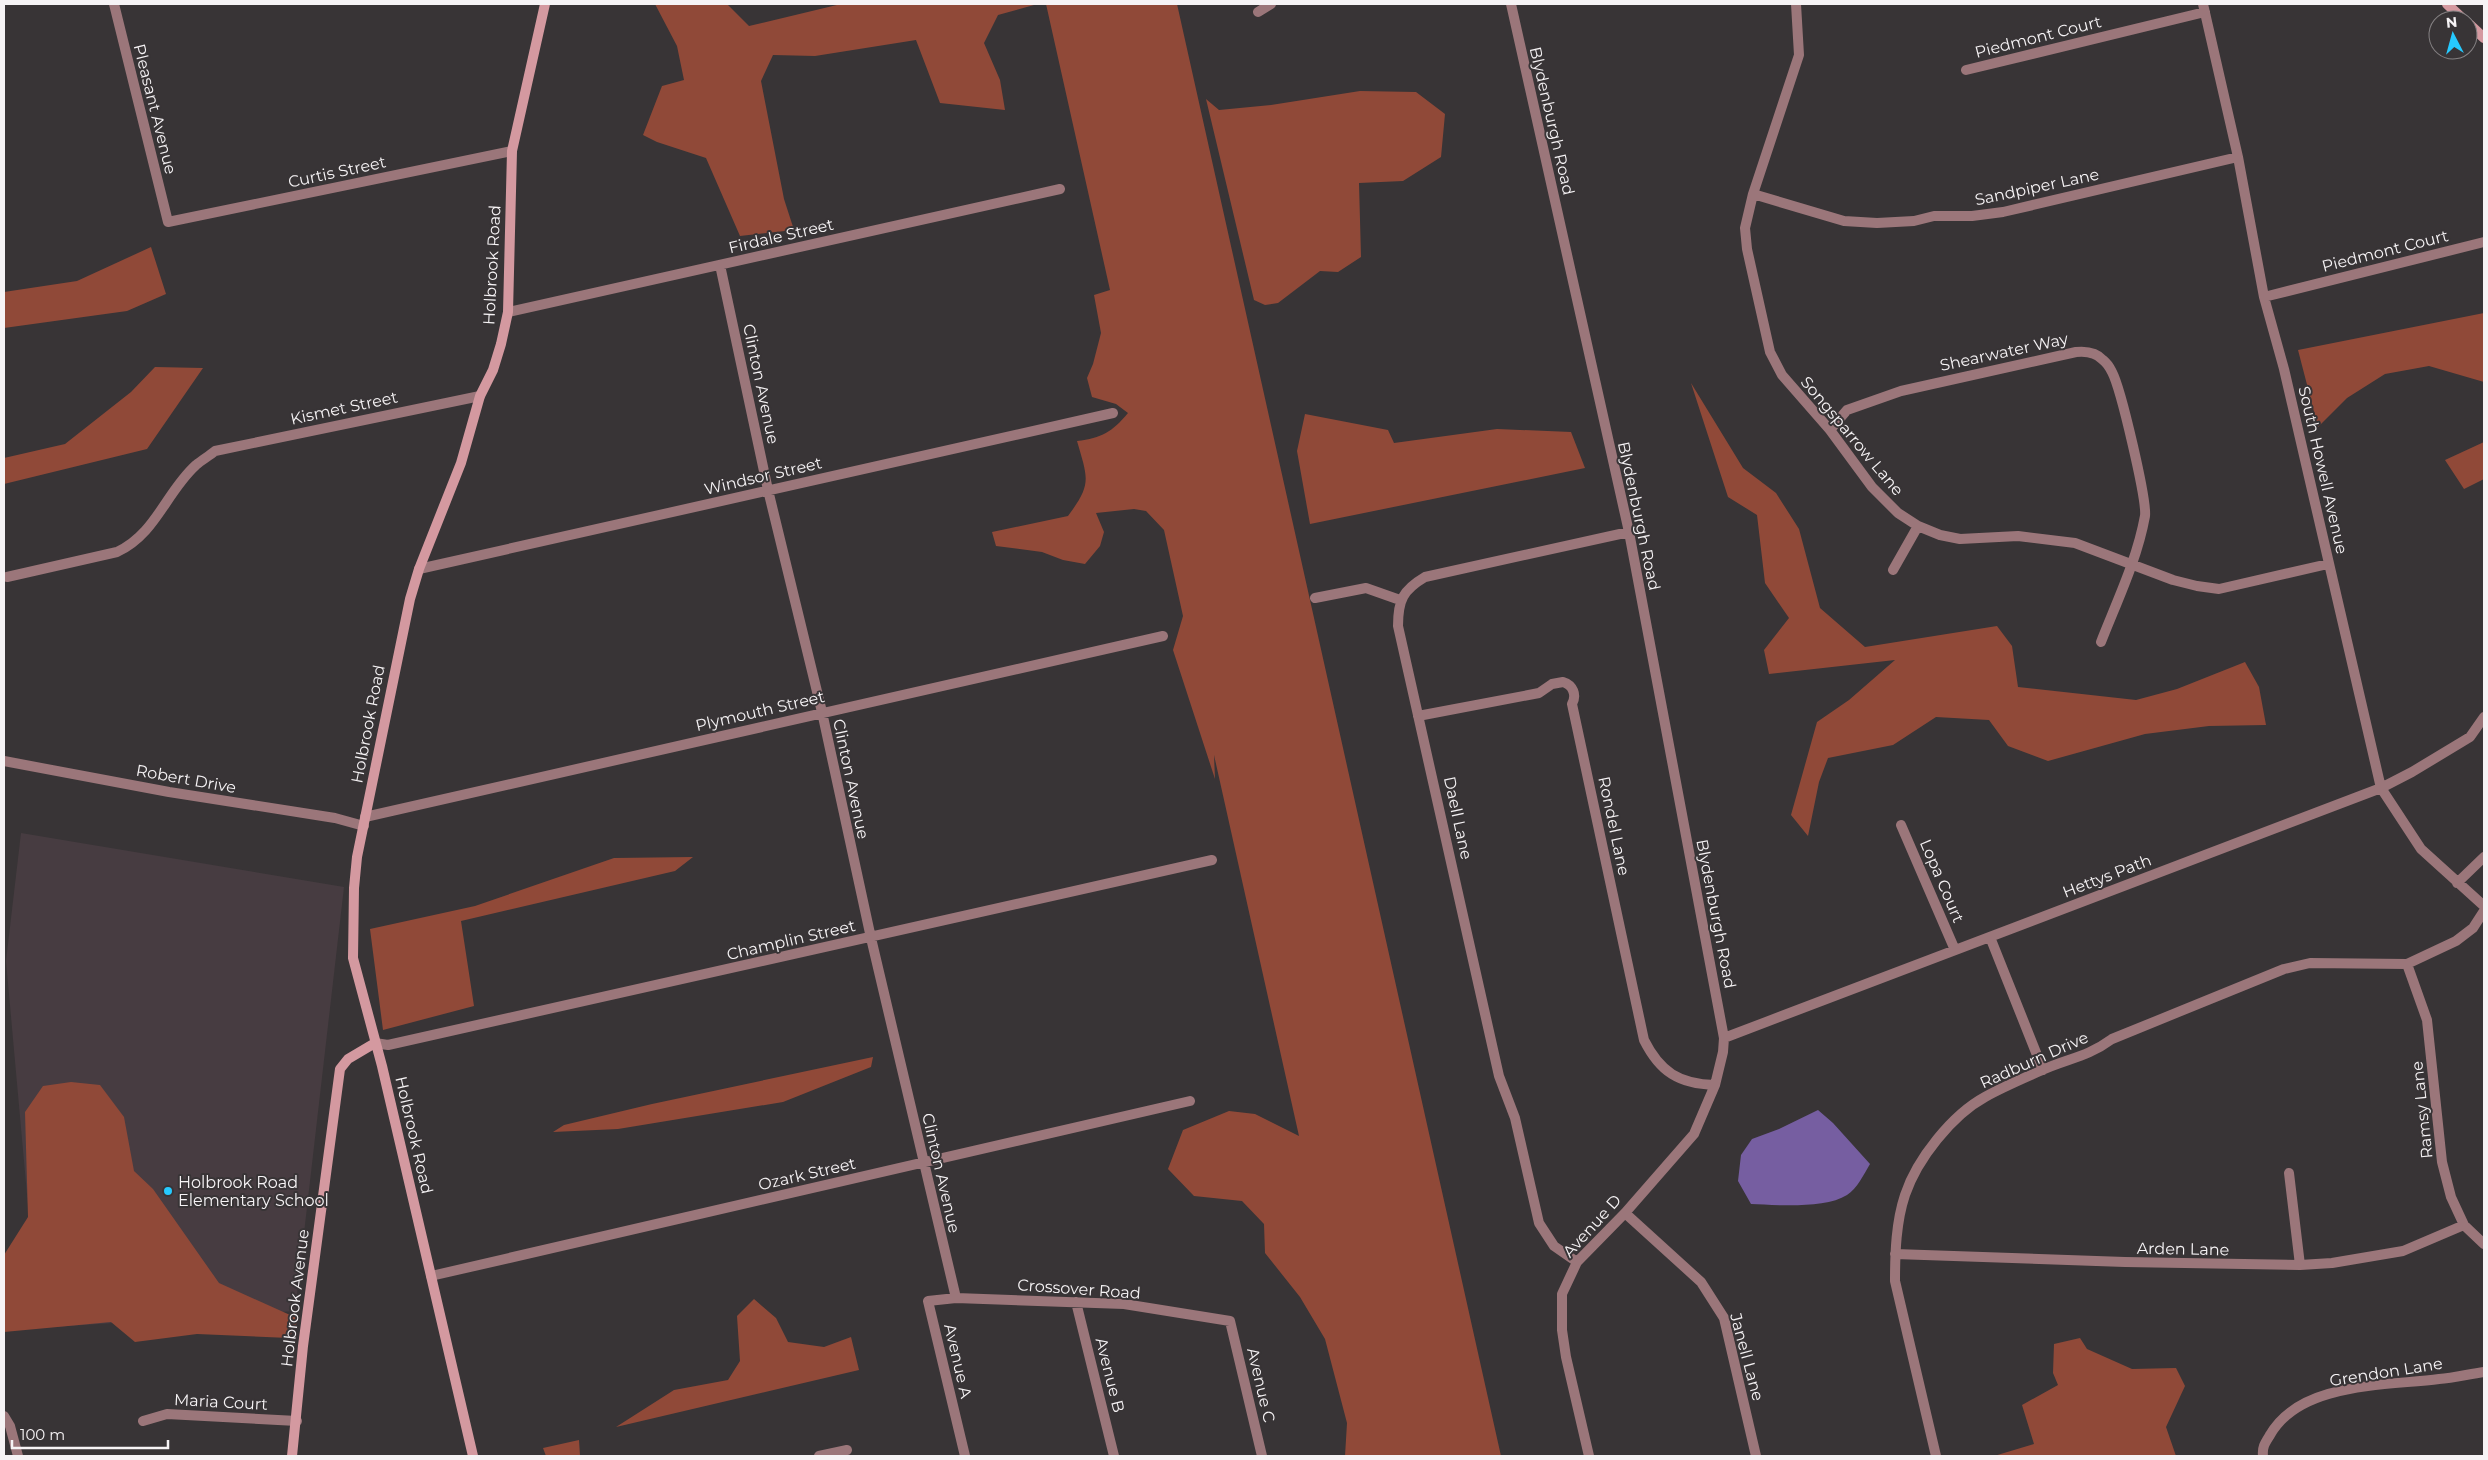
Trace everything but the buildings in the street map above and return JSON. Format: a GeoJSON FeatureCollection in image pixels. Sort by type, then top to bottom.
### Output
{"type":"FeatureCollection","features":[{"type":"Feature","properties":{"kind":"street","name":"Pleasant Avenue"},"geometry":{"type":"LineString","coordinates":[[114,4],[168,222]]}},
{"type":"Feature","properties":{"kind":"street","name":"Holbrook Road"},"geometry":{"type":"LineString","coordinates":[[473,1456],[376,1043],[354,958],[354,888],[357,857],[401,636],[419,569],[461,464],[480,396],[493,370],[508,312],[512,151],[545,4]]}},
{"type":"Feature","properties":{"kind":"street"},"geometry":{"type":"LineString","coordinates":[[1258,12],[1271,4]]}},
{"type":"Feature","properties":{"kind":"street","name":"Blydenburgh Road"},"geometry":{"type":"LineString","coordinates":[[1511,4],[1629,532],[1724,1038]]}},
{"type":"Feature","properties":{"kind":"street","name":"Songsparrow Lane"},"geometry":{"type":"LineString","coordinates":[[1796,4],[1799,55],[1753,194],[1745,228],[1747,249],[1770,352],[1782,375],[1830,430],[1872,487],[1898,513],[1918,526],[1940,535],[1960,539],[2018,536],[2075,543],[2173,580],[2197,586],[2219,588],[2328,564]]}},
{"type":"Feature","properties":{"kind":"street","name":"Piedmont Court"},"geometry":{"type":"LineString","coordinates":[[1966,70],[2204,8]]}},
{"type":"Feature","properties":{"kind":"street","name":"South Howell Avenue"},"geometry":{"type":"LineString","coordinates":[[2204,8],[2238,158],[2264,297],[2284,369],[2381,788],[2421,849],[2484,906]]}},
{"type":"Feature","properties":{"kind":"street","name":"Curtis Street"},"geometry":{"type":"LineString","coordinates":[[168,222],[512,151]]}},
{"type":"Feature","properties":{"kind":"street","name":"Sandpiper Lane"},"geometry":{"type":"LineString","coordinates":[[1753,194],[1844,221],[1877,223],[1914,221],[1934,216],[1972,216],[2003,212],[2238,158]]}},
{"type":"Feature","properties":{"kind":"street","name":"Firdale Street"},"geometry":{"type":"LineString","coordinates":[[508,312],[1060,189]]}},
{"type":"Feature","properties":{"kind":"street","name":"Piedmont Court"},"geometry":{"type":"LineString","coordinates":[[2264,297],[2484,242]]}},
{"type":"Feature","properties":{"kind":"street","name":"Clinton Avenue"},"geometry":{"type":"LineString","coordinates":[[720,265],[768,490],[822,712],[870,938],[956,1298]]}},
{"type":"Feature","properties":{"kind":"street","name":"Shearwater Way"},"geometry":{"type":"LineString","coordinates":[[1830,430],[1847,410],[1901,391],[2076,352],[2090,351],[2102,359],[2112,372],[2119,391],[2143,492],[2145,514],[2132,563]]}},
{"type":"Feature","properties":{"kind":"street","name":"Kismet Street"},"geometry":{"type":"LineString","coordinates":[[7,577],[117,552],[132,545],[143,535],[195,466],[215,451],[480,396]]}},
{"type":"Feature","properties":{"kind":"street","name":"Windsor Street"},"geometry":{"type":"LineString","coordinates":[[419,569],[1113,413]]}},
{"type":"Feature","properties":{"kind":"street"},"geometry":{"type":"LineString","coordinates":[[1893,570],[1918,526]]}},
{"type":"Feature","properties":{"kind":"street"},"geometry":{"type":"LineString","coordinates":[[1315,598],[1366,588],[1400,600],[1417,582],[1436,574],[1629,532]]}},
{"type":"Feature","properties":{"kind":"street"},"geometry":{"type":"LineString","coordinates":[[2101,642],[2132,563]]}},
{"type":"Feature","properties":{"kind":"street","name":"Daell Lane"},"geometry":{"type":"LineString","coordinates":[[1400,600],[1398,626],[1499,1076],[1515,1118],[1534,1209],[1546,1236],[1554,1246],[1577,1262]]}},
{"type":"Feature","properties":{"kind":"street","name":"Plymouth Street"},"geometry":{"type":"LineString","coordinates":[[364,822],[822,712],[1163,636]]}},
{"type":"Feature","properties":{"kind":"street","name":"Rondel Lane"},"geometry":{"type":"LineString","coordinates":[[1418,716],[1539,693],[1552,684],[1563,682],[1572,687],[1574,697],[1572,704],[1644,1040],[1650,1053],[1668,1073],[1696,1084],[1715,1085]]}},
{"type":"Feature","properties":{"kind":"street","name":"Hettys Path"},"geometry":{"type":"LineString","coordinates":[[1724,1038],[2381,788],[2412,772],[2470,737],[2484,717]]}},
{"type":"Feature","properties":{"kind":"street","name":"Robert Drive"},"geometry":{"type":"LineString","coordinates":[[4,761],[169,792],[364,822]]}},
{"type":"Feature","properties":{"kind":"street","name":"Lopa Court"},"geometry":{"type":"LineString","coordinates":[[1901,825],[1955,950]]}},
{"type":"Feature","properties":{"kind":"street"},"geometry":{"type":"LineString","coordinates":[[2457,883],[2484,857]]}},
{"type":"Feature","properties":{"kind":"street","name":"Champlin Street"},"geometry":{"type":"LineString","coordinates":[[376,1043],[388,1045],[1212,860]]}},
{"type":"Feature","properties":{"kind":"street","name":"Radburn Drive"},"geometry":{"type":"LineString","coordinates":[[1936,1456],[1895,1281],[1895,1254],[1905,1194],[1917,1170],[1939,1137],[1962,1114],[1984,1097],[2043,1070],[2095,1052],[2112,1039],[2284,970],[2310,963],[2406,964],[2456,942],[2472,928],[2484,911]]}},
{"type":"Feature","properties":{"kind":"street"},"geometry":{"type":"LineString","coordinates":[[1990,936],[2043,1070]]}},
{"type":"Feature","properties":{"kind":"street","name":"Ramsy Lane"},"geometry":{"type":"LineString","coordinates":[[2406,964],[2427,1020],[2442,1162],[2451,1197],[2464,1225],[2484,1244]]}},
{"type":"Feature","properties":{"kind":"street","name":"Avenue D"},"geometry":{"type":"LineString","coordinates":[[1590,1456],[1566,1357],[1562,1330],[1562,1294],[1577,1262],[1625,1213],[1694,1134],[1715,1085],[1723,1052],[1724,1038]]}},
{"type":"Feature","properties":{"kind":"street","name":"Holbrook Avenue"},"geometry":{"type":"LineString","coordinates":[[292,1456],[303,1346],[340,1069],[348,1059],[376,1043]]}},
{"type":"Feature","properties":{"kind":"street","name":"Ozark Street"},"geometry":{"type":"LineString","coordinates":[[431,1276],[1190,1101]]}},
{"type":"Feature","properties":{"kind":"street"},"geometry":{"type":"LineString","coordinates":[[2289,1173],[2300,1264]]}},
{"type":"Feature","properties":{"kind":"street","name":"Janell Lane"},"geometry":{"type":"LineString","coordinates":[[1625,1213],[1701,1282],[1724,1318],[1756,1456]]}},
{"type":"Feature","properties":{"kind":"street","name":"Arden Lane"},"geometry":{"type":"LineString","coordinates":[[1895,1254],[2125,1262],[2332,1263],[2402,1251],[2464,1225]]}},
{"type":"Feature","properties":{"kind":"street","name":"Crossover Road"},"geometry":{"type":"LineString","coordinates":[[956,1298],[1124,1304],[1230,1321]]}},
{"type":"Feature","properties":{"kind":"street","name":"Avenue A"},"geometry":{"type":"LineString","coordinates":[[956,1298],[928,1301],[965,1456]]}},
{"type":"Feature","properties":{"kind":"street","name":"Avenue B"},"geometry":{"type":"LineString","coordinates":[[1076,1302],[1114,1456]]}},
{"type":"Feature","properties":{"kind":"street","name":"Avenue C"},"geometry":{"type":"LineString","coordinates":[[1230,1321],[1262,1456]]}},
{"type":"Feature","properties":{"kind":"street","name":"Grendon Lane"},"geometry":{"type":"LineString","coordinates":[[2263,1456],[2262,1448],[2273,1430],[2286,1414],[2300,1405],[2338,1391],[2484,1372]]}},
{"type":"Feature","properties":{"kind":"street","name":"Maria Court"},"geometry":{"type":"LineString","coordinates":[[144,1420],[167,1414],[297,1421]]}},
{"type":"Feature","properties":{"kind":"street"},"geometry":{"type":"LineString","coordinates":[[4,1416],[10,1426],[18,1456]]}},
{"type":"Feature","properties":{"kind":"street"},"geometry":{"type":"LineString","coordinates":[[820,1456],[847,1450]]}},
{"type":"Feature","properties":{"kind":"shaded area"},"geometry":{"type":"Polygon","coordinates":[[[655,4],[727,4],[749,26],[841,4],[1034,5],[998,15],[984,43],[1000,80],[1005,110],[940,103],[916,40],[815,56],[773,55],[761,81],[784,199],[794,230],[740,236],[706,158],[657,142],[643,135],[662,86],[684,80],[677,46],[655,4]]]}},
{"type":"Feature","properties":{"kind":"shaded area"},"geometry":{"type":"Polygon","coordinates":[[[1046,4],[1177,4],[1501,1456],[1345,1456],[1347,1423],[1325,1339],[1300,1297],[1265,1253],[1264,1224],[1242,1201],[1194,1196],[1168,1169],[1183,1130],[1229,1111],[1255,1114],[1299,1136],[1214,755],[1215,779],[1173,650],[1183,616],[1164,530],[1146,511],[1134,509],[1096,513],[1104,532],[1100,546],[1085,564],[1063,560],[1042,552],[996,546],[992,532],[1068,516],[1081,496],[1086,481],[1084,464],[1077,441],[1106,433],[1128,413],[1116,404],[1092,397],[1087,378],[1093,364],[1101,333],[1094,295],[1110,290],[1046,4]]]}},
{"type":"Feature","properties":{"kind":"shaded area"},"geometry":{"type":"Polygon","coordinates":[[[1360,91],[1416,92],[1445,114],[1441,157],[1403,181],[1359,183],[1361,257],[1338,272],[1320,271],[1278,303],[1265,305],[1254,300],[1206,99],[1219,110],[1271,105],[1360,91]]]}},
{"type":"Feature","properties":{"kind":"shaded area"},"geometry":{"type":"Polygon","coordinates":[[[151,247],[166,294],[127,311],[4,328],[4,292],[77,281],[151,247]]]}},
{"type":"Feature","properties":{"kind":"shaded area"},"geometry":{"type":"Polygon","coordinates":[[[2484,313],[2484,382],[2429,366],[2385,374],[2347,398],[2318,427],[2298,350],[2484,313]]]}},
{"type":"Feature","properties":{"kind":"shaded area"},"geometry":{"type":"Polygon","coordinates":[[[155,367],[203,368],[147,449],[4,484],[4,458],[65,444],[131,392],[155,367]]]}},
{"type":"Feature","properties":{"kind":"shaded area"},"geometry":{"type":"Polygon","coordinates":[[[1691,383],[1743,468],[1776,493],[1799,529],[1820,608],[1865,647],[1997,626],[2012,646],[2018,687],[2136,700],[2177,689],[2245,662],[2259,687],[2266,725],[2209,726],[2145,734],[2048,761],[2008,746],[1989,720],[1936,717],[1893,745],[1828,758],[1819,782],[1808,836],[1791,815],[1817,722],[1849,700],[1895,660],[1769,674],[1764,650],[1789,618],[1765,583],[1757,515],[1728,497],[1691,383]]]}},
{"type":"Feature","properties":{"kind":"shaded area"},"geometry":{"type":"Polygon","coordinates":[[[1305,414],[1388,430],[1394,443],[1497,429],[1571,432],[1585,468],[1310,524],[1297,451],[1305,414]]]}},
{"type":"Feature","properties":{"kind":"shaded area"},"geometry":{"type":"Polygon","coordinates":[[[2484,442],[2484,479],[2464,489],[2445,460],[2484,442]]]}},
{"type":"Feature","properties":{"kind":"shaded area","name":"Holbrook Road Elementary School"},"geometry":{"type":"Polygon","coordinates":[[[21,833],[344,887],[295,1311],[39,1328],[6,961],[21,833]]]}},
{"type":"Feature","properties":{"kind":"shaded area"},"geometry":{"type":"Polygon","coordinates":[[[693,857],[675,871],[461,921],[474,1006],[383,1030],[370,929],[475,906],[614,858],[693,857]]]}},
{"type":"Feature","properties":{"kind":"shaded area"},"geometry":{"type":"Polygon","coordinates":[[[873,1057],[871,1067],[783,1102],[618,1129],[553,1132],[564,1125],[652,1104],[873,1057]]]}},
{"type":"Feature","properties":{"kind":"shaded area"},"geometry":{"type":"Polygon","coordinates":[[[71,1082],[100,1085],[124,1117],[134,1171],[153,1189],[219,1283],[299,1319],[289,1338],[197,1334],[135,1342],[111,1322],[4,1332],[4,1255],[28,1217],[25,1112],[43,1086],[71,1082]]]}},
{"type":"Feature","properties":{"kind":"shaded area"},"geometry":{"type":"Polygon","coordinates":[[[1818,1110],[1833,1123],[1870,1164],[1857,1185],[1847,1195],[1826,1202],[1800,1205],[1751,1204],[1738,1181],[1741,1155],[1752,1139],[1779,1129],[1818,1110]]]}},
{"type":"Feature","properties":{"kind":"shaded area"},"geometry":{"type":"Polygon","coordinates":[[[754,1299],[776,1318],[788,1342],[824,1347],[851,1337],[859,1370],[616,1427],[674,1390],[728,1380],[740,1361],[737,1316],[754,1299]]]}},
{"type":"Feature","properties":{"kind":"shaded area"},"geometry":{"type":"Polygon","coordinates":[[[2080,1338],[2087,1349],[2132,1369],[2176,1368],[2185,1386],[2166,1427],[2176,1456],[1994,1456],[2034,1444],[2022,1405],[2058,1385],[2053,1373],[2054,1344],[2080,1338]]]}},
{"type":"Feature","properties":{"kind":"shaded area"},"geometry":{"type":"Polygon","coordinates":[[[579,1440],[580,1456],[546,1456],[543,1448],[579,1440]]]}},
{"type":"Feature","properties":{"kind":"place","name":"Holbrook Road Elementary School"},"geometry":{"type":"Point","coordinates":[168,1191]}}]}
